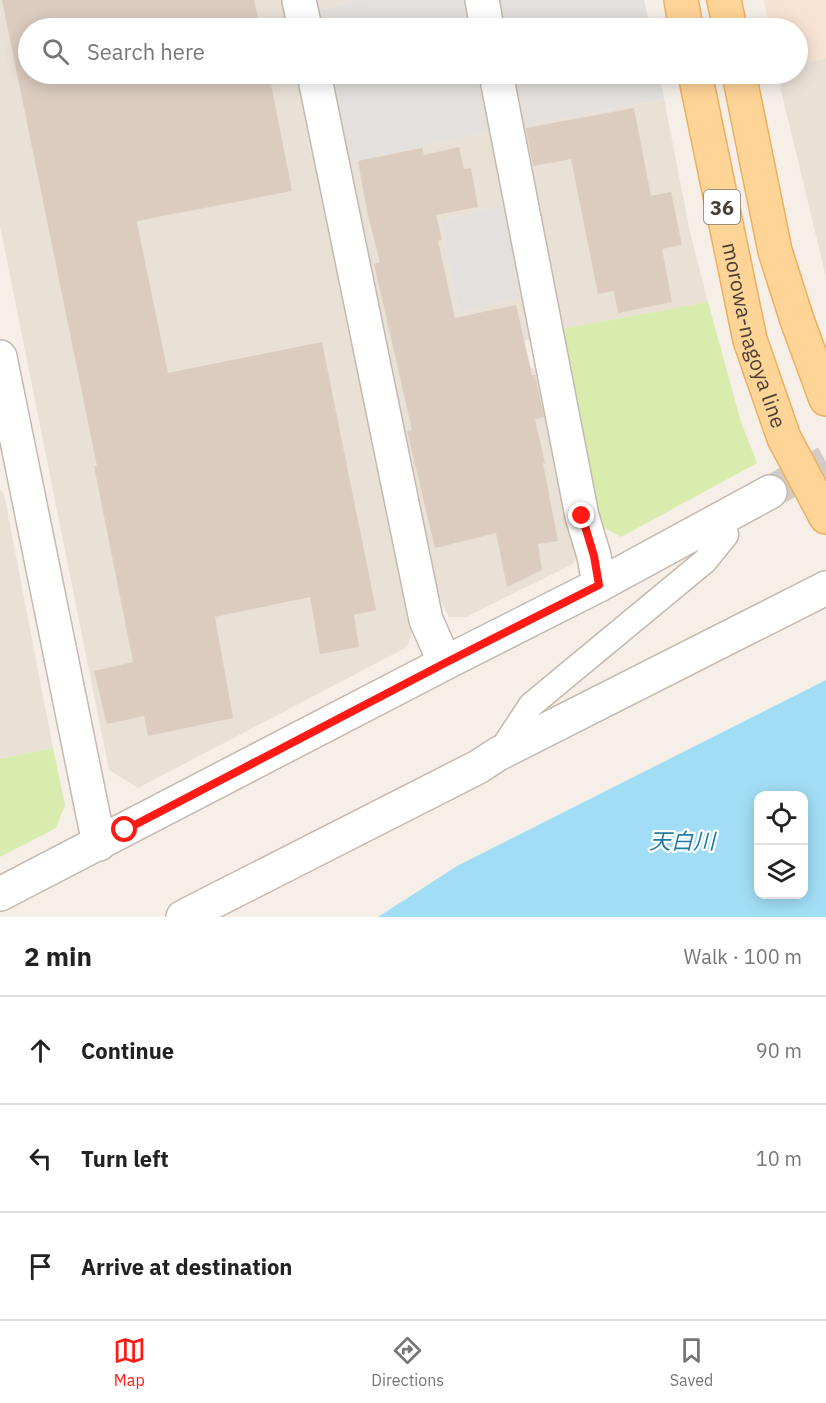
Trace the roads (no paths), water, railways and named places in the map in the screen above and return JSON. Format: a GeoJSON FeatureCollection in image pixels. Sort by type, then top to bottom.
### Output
{"type":"FeatureCollection","features":[{"type":"Feature","properties":{"kind":"main road"},"geometry":{"type":"LineString","coordinates":[[681,0],[684,18]]}},
{"type":"Feature","properties":{"kind":"main road"},"geometry":{"type":"LineString","coordinates":[[724,0],[728,18]]}},
{"type":"Feature","properties":{"kind":"main road","name":"morowa-nagoya line"},"geometry":{"type":"LineString","coordinates":[[697,84],[750,340],[784,438],[826,517]]}},
{"type":"Feature","properties":{"kind":"main road","name":"morowa-nagoya line"},"geometry":{"type":"LineString","coordinates":[[741,84],[775,250],[796,320],[826,399]]}},
{"type":"Feature","properties":{"kind":"street"},"geometry":{"type":"LineString","coordinates":[[299,0],[303,18]]}},
{"type":"Feature","properties":{"kind":"street"},"geometry":{"type":"LineString","coordinates":[[482,0],[486,18]]}},
{"type":"Feature","properties":{"kind":"street"},"geometry":{"type":"LineString","coordinates":[[316,84],[426,620],[445,663]]}},
{"type":"Feature","properties":{"kind":"street"},"geometry":{"type":"LineString","coordinates":[[498,84],[582,516],[594,556],[599,585]]}},
{"type":"Feature","properties":{"kind":"street"},"geometry":{"type":"LineString","coordinates":[[0,357],[9,456],[99,844]]}},
{"type":"Feature","properties":{"kind":"street"},"geometry":{"type":"LineString","coordinates":[[0,894],[599,585],[770,492]]}},
{"type":"Feature","properties":{"kind":"street"},"geometry":{"type":"LineString","coordinates":[[183,917],[826,588]]}},
{"type":"Feature","properties":{"kind":"lane"},"geometry":{"type":"LineString","coordinates":[[498,754],[531,705],[705,561],[726,535],[722,517]]}},
{"type":"Feature","properties":{"kind":"water","name":"天白川"},"geometry":{"type":"Polygon","coordinates":[[[826,680],[826,917],[378,917],[457,866],[826,680]]]}},
{"type":"Feature","properties":{"kind":"tunnel"},"geometry":{"type":"LineString","coordinates":[[770,492],[826,462]]}}]}
